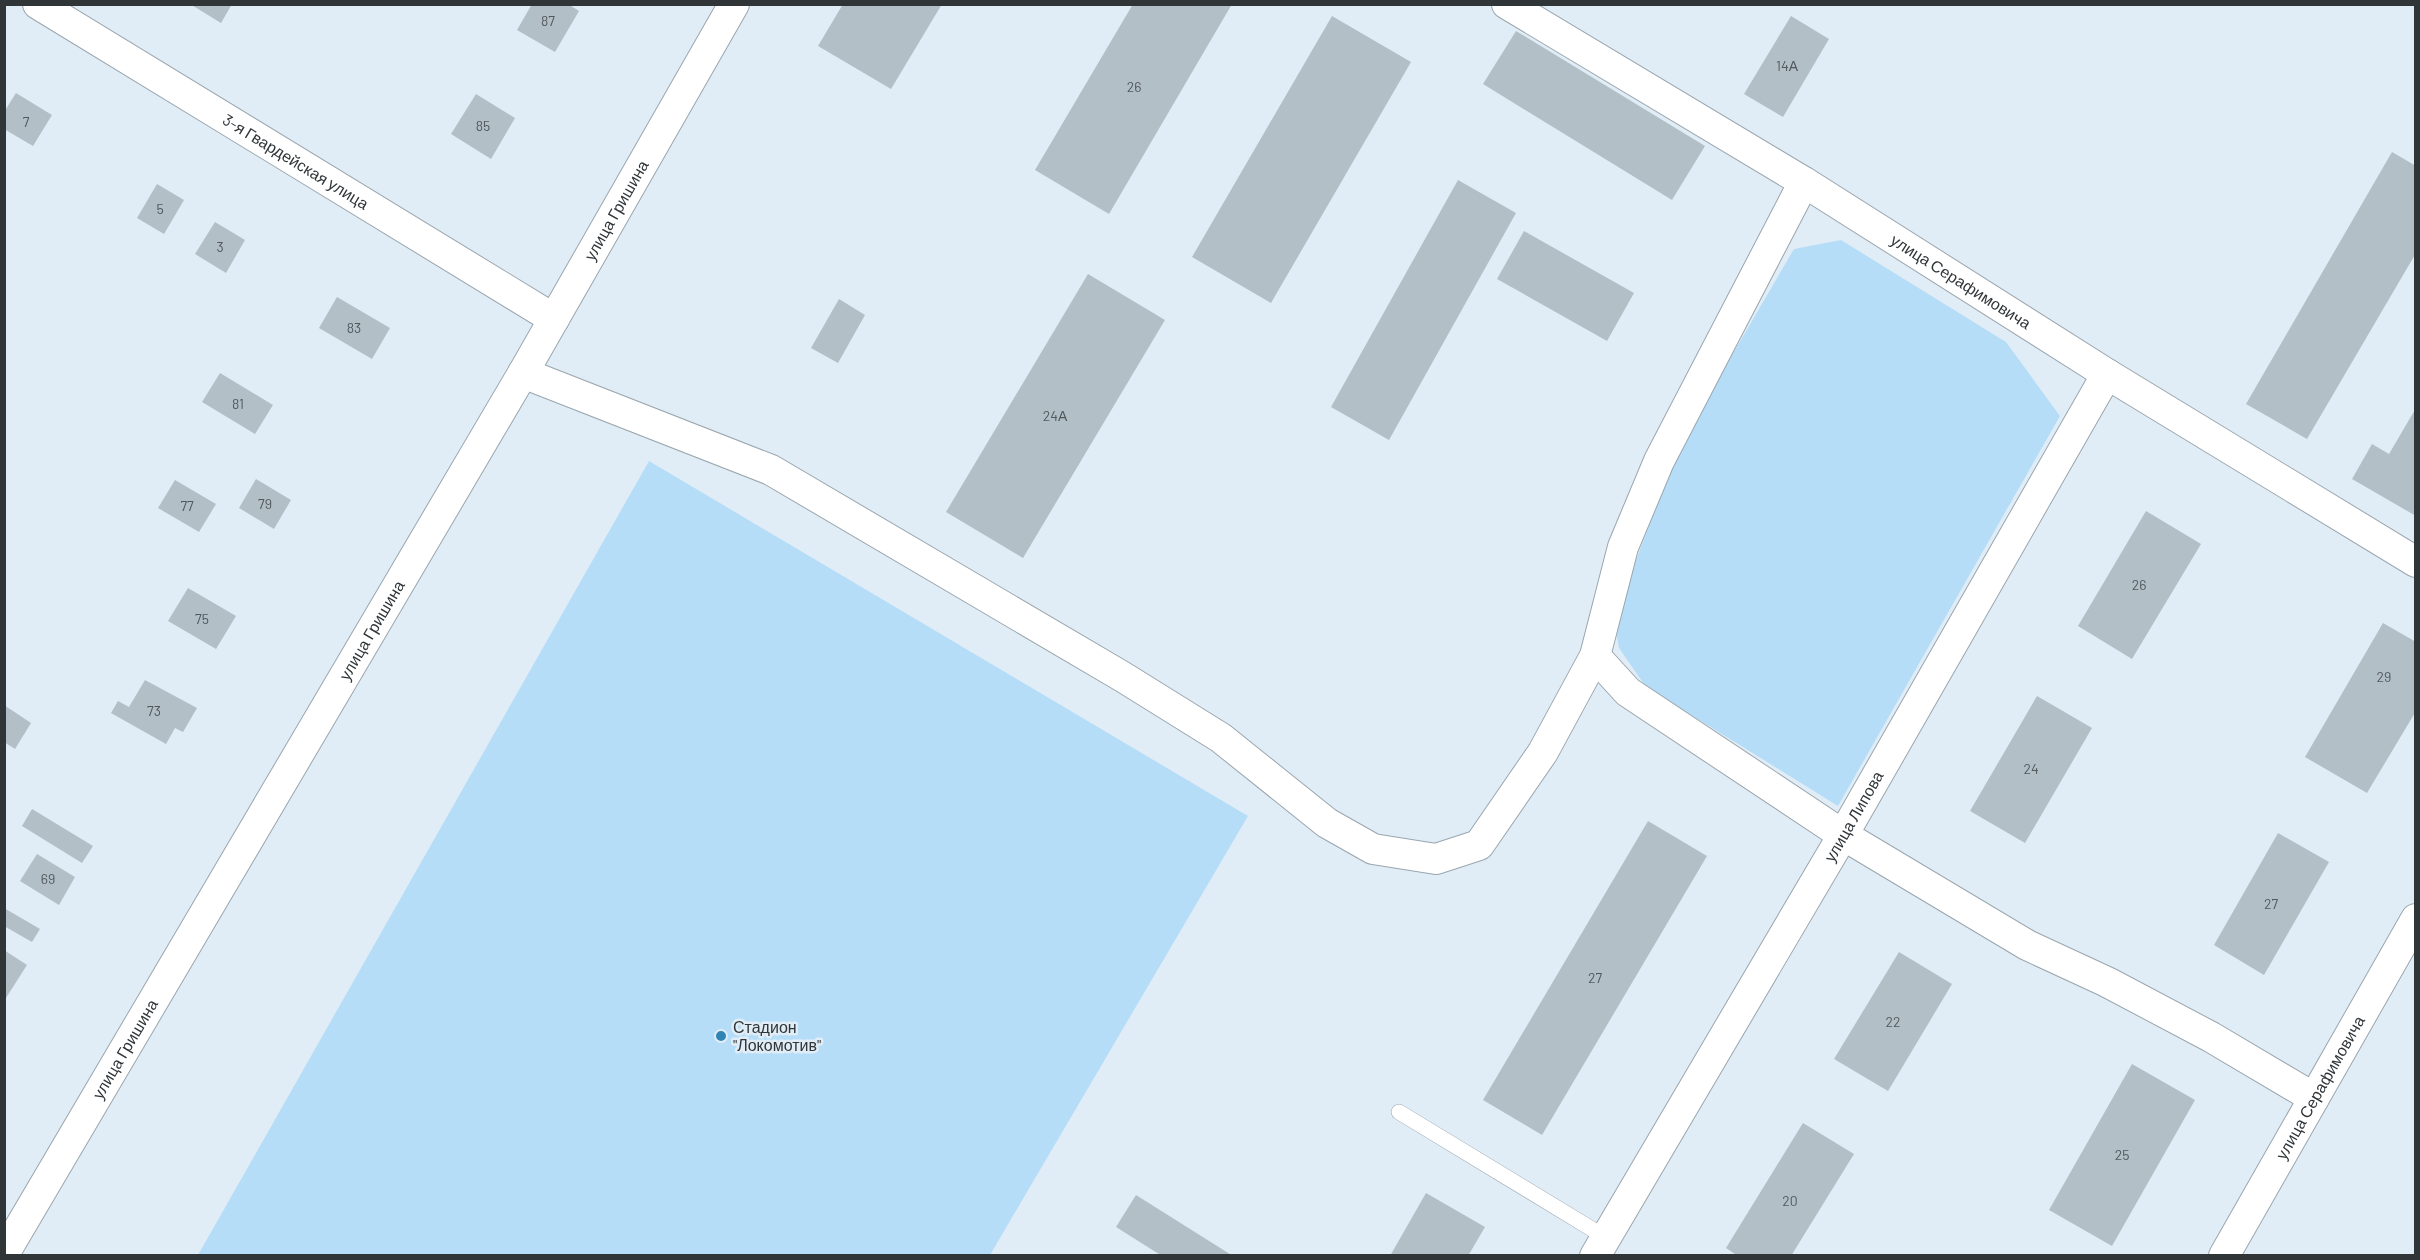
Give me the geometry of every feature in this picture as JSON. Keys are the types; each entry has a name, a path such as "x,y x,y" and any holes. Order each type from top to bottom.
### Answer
{"street":[{"name":"3-я Гвардейская улица","path":"38,4 554,319"},
{"name":"улица Гришина","path":"4,1254 523,374 734,4"},
{"name":"улица Серафимовича","path":"1507,4 1804,182 2107,374 2415,562"},
{"path":"523,374 771,470 1123,677 1221,738 1327,823 1373,849 1436,859 1479,845 1543,752 1595,656 1623,547 1659,461 1804,182"},
{"name":"улица Липова","path":"1600,1246 1843,835 2107,374"},
{"path":"1595,656 1628,692 1843,835 2027,945 2128,993 2211,1037 2314,1098"},
{"name":"улица Серафимовича","path":"2224,1256 2415,919"}],"lane":[{"path":"1398,1112 1600,1246"}],"shaded area":[{"path":"1841,240 2006,342 2060,416 1838,806 1646,687 1619,648 1615,626 1633,568 1673,462 1711,391 1794,249"},
{"name":"Стадион \"Локомотив\"","path":"649,461 1248,816 990,1255 198,1255"}],"building":[{"path":"190,4 232,4 221,23"},
{"path":"532,4 568,4 579,11 555,52 517,30"},
{"path":"843,4 942,4 891,89 818,46"},
{"path":"1133,4 1232,4 1109,214 1035,170"},
{"path":"1332,16 1411,62 1271,303 1192,257"},
{"path":"1791,16 1829,39 1783,117 1744,94"},
{"path":"1516,31 1705,146 1672,200 1483,84"},
{"path":"16,93 52,115 33,146 4,129 4,112"},
{"path":"476,94 515,118 491,159 451,134"},
{"path":"2392,152 2416,166 2416,253 2307,439 2246,404"},
{"path":"1458,180 1516,213 1389,440 1331,407"},
{"path":"157,184 184,200 164,234 137,218"},
{"path":"215,222 245,240 226,273 195,254"},
{"path":"1524,231 1634,293 1607,341 1497,279"},
{"path":"1088,274 1165,320 1023,558 946,512"},
{"path":"337,297 390,328 372,359 319,328"},
{"path":"839,299 865,315 838,363 811,348"},
{"path":"220,373 273,405 255,434 202,402"},
{"path":"2416,408 2416,516 2352,479 2372,444 2389,454"},
{"path":"256,479 291,500 274,529 239,508"},
{"path":"175,480 216,504 199,532 158,508"},
{"path":"2146,511 2201,544 2132,659 2078,626"},
{"path":"188,588 236,616 216,649 168,621"},
{"path":"2383,623 2416,642 2416,711 2367,793 2305,757"},
{"path":"145,680 197,708 183,732 175,728 166,744 111,713 118,701 129,707"},
{"path":"2037,696 2092,728 2025,843 1970,811"},
{"path":"4,705 31,723 15,749 4,742"},
{"path":"32,809 93,846 82,863 22,826"},
{"path":"1648,821 1707,856 1542,1135 1483,1100"},
{"path":"2278,833 2329,862 2264,975 2214,945"},
{"path":"37,854 75,877 59,905 20,881"},
{"path":"4,908 40,929 32,942 4,926"},
{"path":"4,950 27,965 4,1001"},
{"path":"1899,952 1952,984 1888,1091 1834,1059"},
{"path":"2132,1064 2195,1100 2112,1246 2049,1210"},
{"path":"1803,1123 1854,1154 1791,1256 1738,1256 1726,1248"},
{"path":"1426,1193 1485,1227 1468,1256 1390,1256"},
{"path":"1136,1195 1233,1256 1162,1256 1116,1227"}],"place":[{"name":"Стадион \"Локомотив\"","path":"721,1036"}]}
